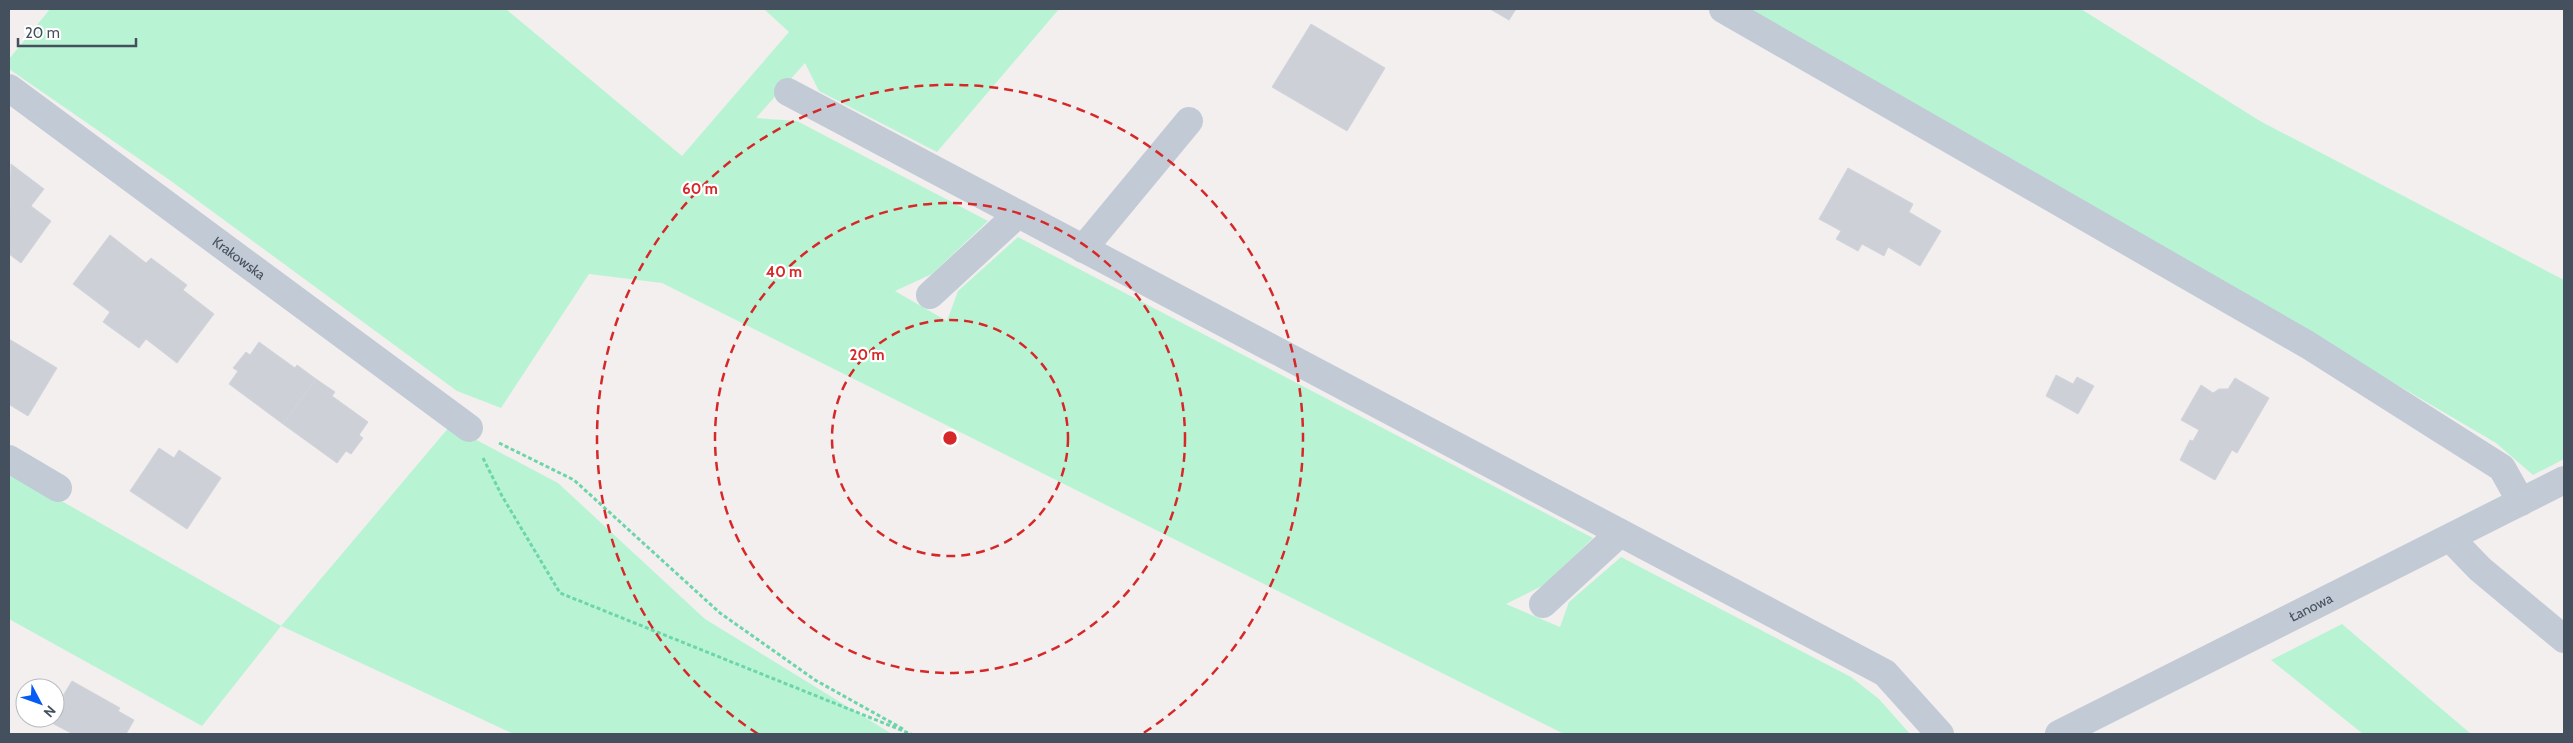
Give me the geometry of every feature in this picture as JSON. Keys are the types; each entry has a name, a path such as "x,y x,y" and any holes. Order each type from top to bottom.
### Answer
{"street":[{"path":"1723,9 2308,345 2502,468 2521,502"},
{"name":"Krakowska","path":"9,88 469,428"},
{"path":"788,92 1885,673 1940,734"},
{"path":"1083,249 1189,121"},
{"path":"930,295 1018,214"},
{"path":"9,460 58,488"},
{"name":"Łanowa","path":"2059,734 2564,480"},
{"path":"1543,604 1620,533"},
{"path":"2450,538 2480,568 2564,639"}],"path":[{"path":"469,428 502,496 560,593 912,734"},
{"path":"469,428 574,480 720,613 815,680 912,734"}],"green space":[{"path":"50,9 506,9 682,156 789,32 764,9 1059,9 937,152 819,91 805,63 756,118 797,121 988,221 932,274 895,291 947,321 958,291 1018,237 1593,538 1544,585 1506,604 1560,627 1569,602 1621,557 1851,677 1879,699 1910,734 1564,734 662,283 589,274 501,408 457,391 171,181 9,69 9,59"},
{"path":"1749,9 2081,9 2260,121 2564,280 2564,459 2533,475 2496,443 2045,178"},
{"path":"450,426 558,483 705,619 892,734 514,734 281,626"},
{"path":"9,471 281,626 202,726 9,619"},
{"path":"2342,624 2471,734 2363,734 2271,660"}],"building":[{"path":"1490,9 1516,9 1509,20"},
{"path":"1311,24 1385,68 1347,131 1272,87"},
{"path":"11,164 44,189 31,206 51,221 21,263 9,254"},
{"path":"1848,168 1913,204 1909,212 1941,231 1920,266 1888,247 1884,256 1862,244 1858,251 1836,239 1841,231 1819,219"},
{"path":"110,235 146,263 151,258 187,285 183,290 214,314 177,363 146,339 139,348 103,322 110,312 73,284"},
{"path":"9,339 57,368 28,416 10,405 9,408"},
{"path":"259,342 295,368 297,365 316,379 283,424 229,384 238,371 233,368 246,352 250,355"},
{"path":"2056,375 2073,384 2077,377 2094,386 2078,414 2046,396"},
{"path":"2235,378 2269,398 2237,453 2232,450 2215,480 2180,460 2190,440 2193,441 2199,430 2181,420 2201,385 2213,393 2219,389 2228,389"},
{"path":"316,379 335,392 332,396 368,422 359,435 363,438 351,454 346,451 337,463 283,424"},
{"path":"159,448 174,458 179,450 221,478 187,529 130,491"},
{"path":"72,681 120,708 118,711 134,720 126,734 73,734 61,728 65,728 65,693"}]}
